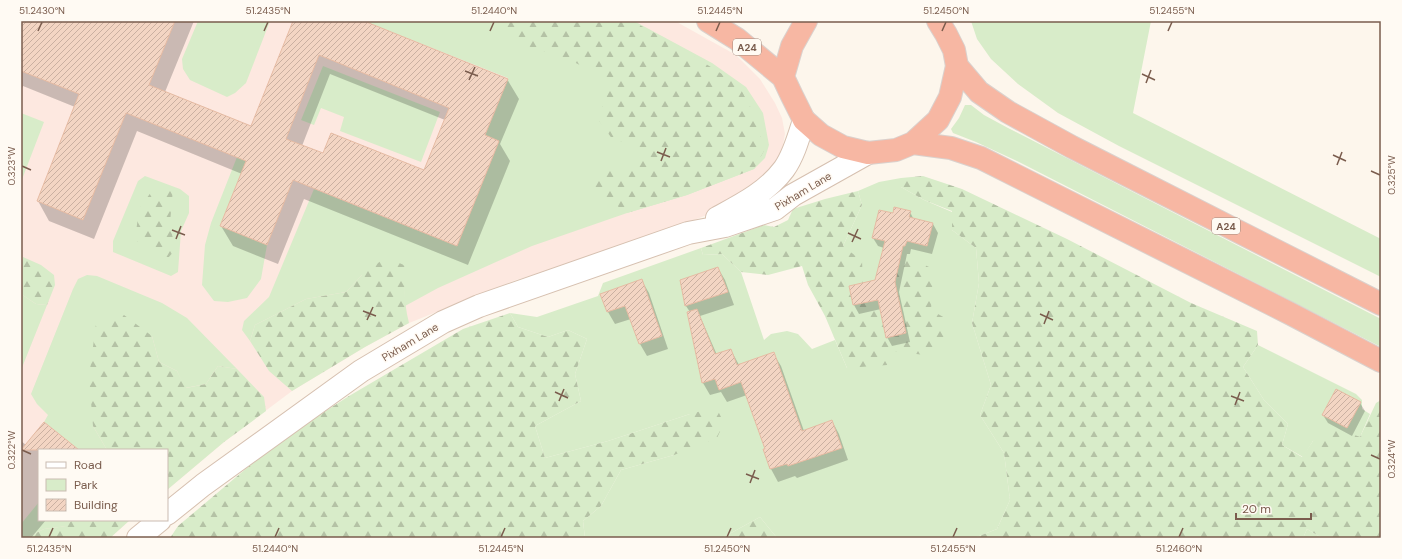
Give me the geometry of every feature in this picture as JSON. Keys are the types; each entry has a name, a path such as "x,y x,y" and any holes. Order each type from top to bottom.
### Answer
{"highway":[{"name":"A24","path":"708,21 737,39 783,77"},
{"path":"806,21 792,46 783,77 804,120 821,135 843,147 868,153 896,150 913,143 938,120 950,97 957,66 954,50 938,21"},
{"name":"A24","path":"957,66 980,92 1008,112 1072,147 1381,304"},
{"path":"913,143 951,148 981,158 1381,361"}],"main road":[{"name":"Pixham Lane","path":"688,233 744,203 767,188 784,169 793,153 804,120"},
{"name":"Pixham Lane","path":"168,513 203,485 355,375 443,322 480,306 688,233 725,226 775,209 793,195 868,153"},
{"path":"138,538 159,521"}],"shaded area":[{"path":"21,21 675,21 736,55 760,79 775,103 782,118 785,134 781,155 771,170 724,208 591,258 516,280 409,323 365,347 292,391 224,442 168,489 168,449 38,449 38,521 129,521 110,538 21,538"}],"green space":[{"path":"198,21 270,21 246,83 235,93 227,97 190,80 183,69 182,59"},
{"path":"364,21 634,21 712,63 746,87 763,113 769,145 765,158 754,169 687,195 627,213 532,246 438,288 405,306 404,287 362,275 346,292 306,299 255,325 250,341 242,330 244,321 269,297 314,189 457,246 499,141 485,135 508,78"},
{"path":"490,21 632,21 666,39 738,84 753,112 765,149 754,169 687,195 627,213 593,188 601,168 623,168 637,160 637,144 613,140 597,118 613,82 568,59 512,41"},
{"path":"971,21 1151,21 1133,113 1381,239 1381,277 1119,146 1058,113 1018,84 991,59 977,39"},
{"path":"323,66 440,112 421,162 340,131 344,117 321,108 314,125 301,120"},
{"path":"965,105 971,105 984,115 1008,128 1381,319 1381,347 1019,162 953,133 951,129 959,118"},
{"path":"21,113 44,122 21,182"},
{"path":"237,157 246,161 220,226 267,245 261,279 247,298 228,302 214,301 202,285 205,245 211,223"},
{"path":"145,176 180,189 189,196 189,213 181,231 178,272 171,276 113,252 113,241 138,181"},
{"path":"923,176 962,189 1067,239 1191,303 1257,331 1258,345 1243,367 1264,400 1288,424 1282,445 1302,457 1313,441 1336,428 1360,437 1376,403 1381,400 1381,538 1322,538 1307,529 1303,538 974,538 997,529 1010,500 1004,453 980,415 991,385 972,323 979,283 976,248 952,230 952,211 924,200 901,187 901,178"},
{"path":"901,178 901,187 924,200 952,212 952,230 976,248 979,283 972,323 991,385 980,415 1004,453 1010,500 997,529 974,538 777,538 760,517 722,538 585,538 583,521 601,506 621,470 674,455 690,414 608,441 545,458 535,426 581,401 575,374 587,339 568,330 548,337 518,327 510,313 537,317 598,296 603,283 701,248 703,255 722,254 741,272 764,340 771,334 787,331 798,334 812,349 835,340 847,368 886,338 878,300 853,305 843,246 862,205 858,191 879,182"},
{"path":"154,188 173,189 170,223 175,250 168,258 135,240 139,209"},
{"path":"858,191 862,205 843,246 862,261 863,283 849,287 853,305 878,300 886,338 906,333 893,276 901,253 931,268 933,280 931,310 945,318 949,342 932,356 893,351 887,365 847,368 825,316 808,285 802,266 768,275 741,272 722,254 703,255 701,248 764,225 774,227 788,220 793,209"},
{"path":"23,257 41,265 54,275 55,285 47,305 36,304 21,294 21,269"},
{"path":"386,257 406,266 405,295 409,323 365,347 292,391 269,371 250,341 255,325 306,299 346,292 362,275"},
{"path":"87,275 97,276 162,303 187,318 237,369 218,366 206,384 185,388 177,371 159,362 152,336 93,426 106,449 78,449 44,422 48,415 37,404 31,394 78,279"},
{"path":"21,294 36,304 47,305 21,370"},
{"path":"510,313 518,327 548,337 568,330 587,339 575,374 581,401 535,426 545,458 608,441 716,407 724,423 717,438 674,455 621,470 601,506 583,521 585,538 170,538 178,526 279,441 349,396 463,329"},
{"path":"124,315 152,336 159,362 177,371 186,388 206,384 218,366 237,369 264,397 266,411 224,442 168,489 168,449 106,449 93,426 89,377 96,324"},
{"path":"1258,345 1356,394 1362,400 1362,409 1370,414 1360,437 1313,441 1303,457 1282,445 1288,424 1264,400 1243,367"},
{"path":"38,503 38,521 71,521 67,526 44,529 26,538 21,538 21,524"},
{"path":"760,517 777,538 722,538"},
{"path":"71,521 129,521 110,538 26,538 44,529 66,526"},
{"path":"1307,529 1322,538 1303,538"}],"building":[{"path":"21,21 175,21 149,85 251,126 293,21 364,21 508,79 485,135 499,141 457,246 293,180 267,245 220,226 246,161 126,113 83,220 37,201 79,94 21,71","holes":["319,55 449,108 424,170 331,133 323,153 286,139"]},
{"path":"894,207 911,211 909,217 933,223 927,246 907,241 905,246 903,246 895,282 906,333 886,338 878,300 853,305 849,286 875,280 885,241 872,238 879,210 893,213"},
{"path":"718,267 728,292 685,306 680,280"},
{"path":"642,279 662,336 639,344 625,306 607,312 600,294"},
{"path":"697,309 715,354 731,349 737,365 774,352 802,431 832,420 842,448 788,466 787,464 770,469 763,449 765,449 741,382 719,390 715,379 702,383 687,312"},
{"path":"1336,389 1361,402 1347,428 1322,415"},
{"path":"44,422 78,449 38,449 21,450"}]}
